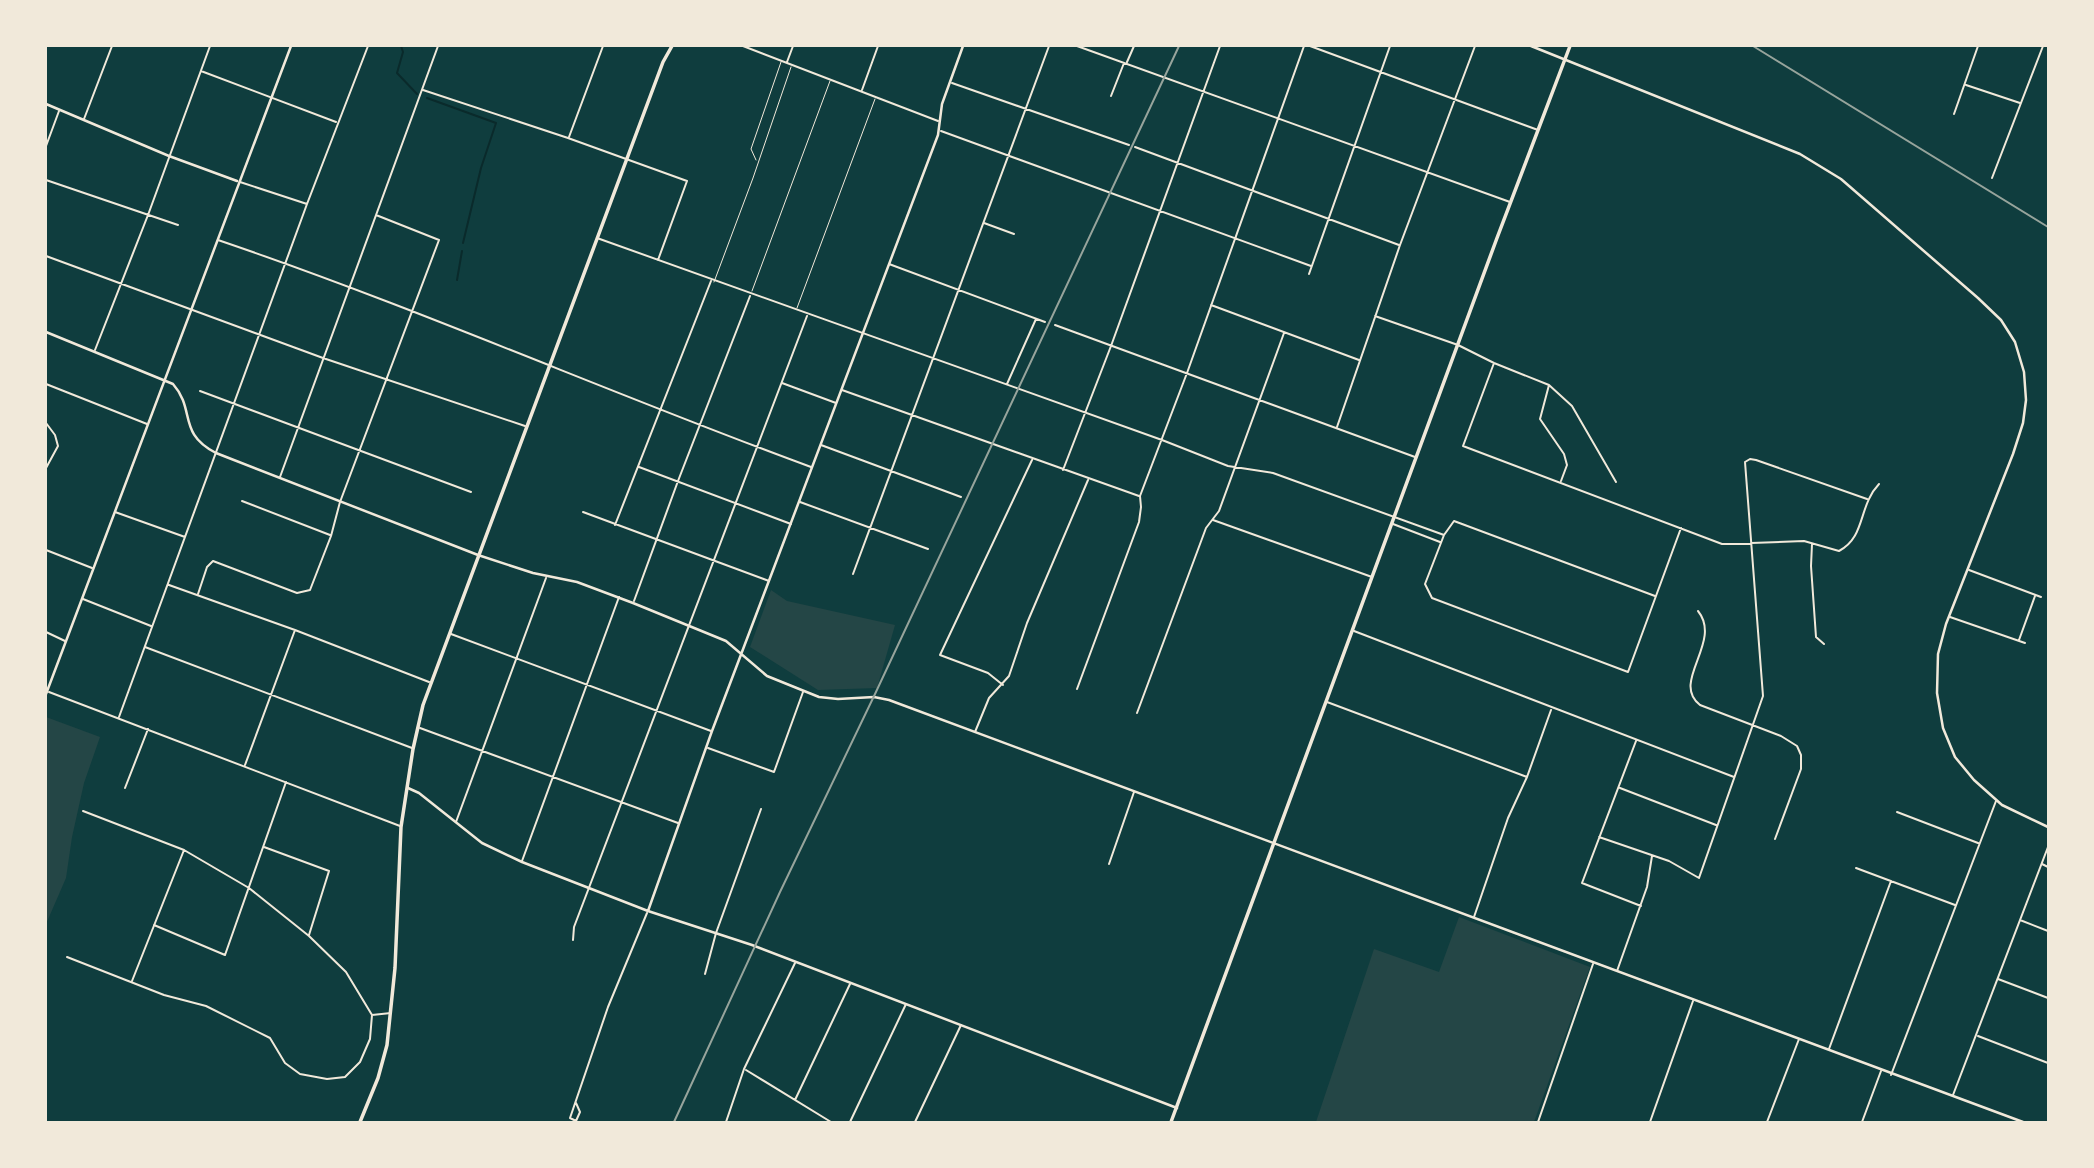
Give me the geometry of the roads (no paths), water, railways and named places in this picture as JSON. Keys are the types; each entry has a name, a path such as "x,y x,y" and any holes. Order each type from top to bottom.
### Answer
{"main road":[{"path":"360,1122 378,1078 387,1045 392,1013 401,827 413,749 430,682 671,46"},
{"path":"1171,1122 1570,46"}],"street":[{"path":"84,120 112,46"},
{"path":"94,351 148,215 210,46"},
{"path":"291,46 47,693 119,717 401,827"},
{"path":"119,717 337,123 369,46"},
{"path":"279,478 438,46"},
{"path":"568,138 603,46"},
{"path":"743,46 939,121"},
{"path":"787,63 793,46"},
{"path":"862,91 878,46"},
{"path":"576,1103 580,1112 576,1121 570,1118 608,1007 648,911 706,747 939,130 942,104 963,46"},
{"path":"853,574 1049,46"},
{"path":"1077,46 1511,203"},
{"path":"1111,96 1133,46"},
{"path":"1063,470 1220,46"},
{"path":"1077,690 1139,522 1140,496 1304,46"},
{"path":"1310,46 1539,131"},
{"path":"1308,274 1390,46"},
{"path":"1336,427 1400,245 1475,46"},
{"path":"1531,46 1800,154 1842,179 1978,298 2001,320 2015,341 2024,372 2026,400 2023,423 1950,616 1938,654 1937,694 1943,729 1955,757 1974,780 2015,813 2049,827"},
{"path":"1954,114 1978,46"},
{"path":"1992,178 2042,46 2049,48"},
{"path":"201,71 337,123"},
{"path":"950,82 1129,145"},
{"path":"1965,85 2021,104"},
{"path":"422,90 687,181 658,261"},
{"path":"46,104 169,156 307,204"},
{"path":"46,146 60,110"},
{"path":"939,130 1311,266"},
{"path":"1135,147 1400,245"},
{"path":"46,180 178,225"},
{"path":"198,594 206,568 213,561 297,593 310,590 331,536 340,502 439,240 376,215"},
{"path":"984,223 1014,234"},
{"path":"596,238 1235,468 1273,473 1444,535"},
{"path":"217,240 350,286 813,468"},
{"path":"46,256 323,358 526,427"},
{"path":"889,264 1045,322"},
{"path":"615,524 713,281"},
{"path":"633,603 751,295"},
{"path":"1211,304 1360,360"},
{"path":"573,940 574,927 807,315"},
{"path":"1375,316 1458,345 1549,385 1572,406 1616,482"},
{"path":"1007,385 1036,318"},
{"path":"1055,326 1416,458"},
{"path":"46,332 173,384 183,398 192,435 216,453 478,555 547,576 577,582 619,597 726,641 767,676 804,691 828,698 882,698 2023,1122"},
{"path":"1137,713 1206,527 1219,511 1284,333"},
{"path":"1494,363 1463,446 1722,544 1791,540 1812,543 1835,551 1843,550 1857,533 1867,499 1878,484"},
{"path":"781,383 837,404"},
{"path":"46,384 147,424"},
{"path":"1549,385 1540,419 1564,454 1567,465 1561,482"},
{"path":"842,390 1140,496"},
{"path":"200,391 471,492"},
{"path":"46,423 55,435 58,446 46,468"},
{"path":"821,445 961,497"},
{"path":"1003,685 988,673 940,655 1032,459"},
{"path":"1600,837 1669,861 1699,878 1763,696 1745,461 1750,459 1867,499"},
{"path":"638,467 791,524"},
{"path":"975,732 989,698 1009,676 1027,623 1089,479"},
{"path":"242,501 331,536"},
{"path":"799,502 928,549"},
{"path":"114,511 185,537"},
{"path":"583,512 770,581"},
{"path":"1213,520 1373,577"},
{"path":"1655,596 1454,521 1444,535 1425,584 1432,598 1628,672 1681,528"},
{"path":"1392,524 1441,542"},
{"path":"1812,543 1810,553 1816,637 1824,644"},
{"path":"46,550 92,568"},
{"path":"1968,570 2041,597"},
{"path":"456,823 547,576"},
{"path":"168,584 295,629 430,682"},
{"path":"2018,640 2035,595"},
{"path":"522,862 619,597"},
{"path":"82,599 152,626"},
{"path":"1698,611 1704,618 1706,628 1691,680 1692,697 1700,705 1781,736 1797,746 1802,762 1775,839"},
{"path":"1950,616 2025,643"},
{"path":"245,766 295,629"},
{"path":"1353,631 1734,777"},
{"path":"46,632 66,641"},
{"path":"448,634 712,731"},
{"path":"144,646 413,749"},
{"path":"706,747 774,772 804,691"},
{"path":"1326,702 1527,777"},
{"path":"1473,918 1508,818 1527,777 1552,708"},
{"path":"418,727 679,823"},
{"path":"125,788 148,728"},
{"path":"1636,741 1582,883 1641,906"},
{"path":"154,925 225,955 286,781"},
{"path":"406,788 419,793 482,843 522,862 648,911 795,962 1177,1108"},
{"path":"1618,788 1717,825"},
{"path":"1109,864 1134,792"},
{"path":"1891,1075 1996,800"},
{"path":"705,974 716,933 761,809"},
{"path":"67,957 164,995 206,1006 270,1038 285,1063 300,1074 327,1079 345,1077 360,1062 370,1039 372,1015 346,972 309,936 249,888 184,850 83,811"},
{"path":"1897,812 1979,844"},
{"path":"264,847 329,871 309,936"},
{"path":"1953,1096 2049,847"},
{"path":"132,982 184,850"},
{"path":"1617,971 1641,906 1652,855"},
{"path":"2041,864 2049,867"},
{"path":"1856,868 1956,906"},
{"path":"1829,1050 1891,881"},
{"path":"2020,920 2049,931"},
{"path":"726,1122 744,1069 795,962"},
{"path":"1538,1122 1593,962"},
{"path":"1997,979 2049,998"},
{"path":"795,1100 850,983"},
{"path":"1650,1122 1694,1000"},
{"path":"850,1122 906,1004"},
{"path":"372,1015 392,1013"},
{"path":"915,1122 961,1025"},
{"path":"1977,1036 2049,1063"},
{"path":"1767,1122 1799,1039"},
{"path":"744,1069 831,1122"},
{"path":"1863,1122 1881,1071"}],"lane":[{"path":"757,162 751,149 781,60"},
{"path":"713,281 792,65"},
{"path":"751,295 831,79"},
{"path":"796,311 876,97"}],"waterway":[{"path":"401,46 403,52 397,73 417,94"},
{"path":"427,98 496,123 481,168 463,243"},
{"path":"457,280 462,251"}],"railway":[{"path":"674,1122 1179,46"},
{"path":"1753,46 2048,227"}]}
